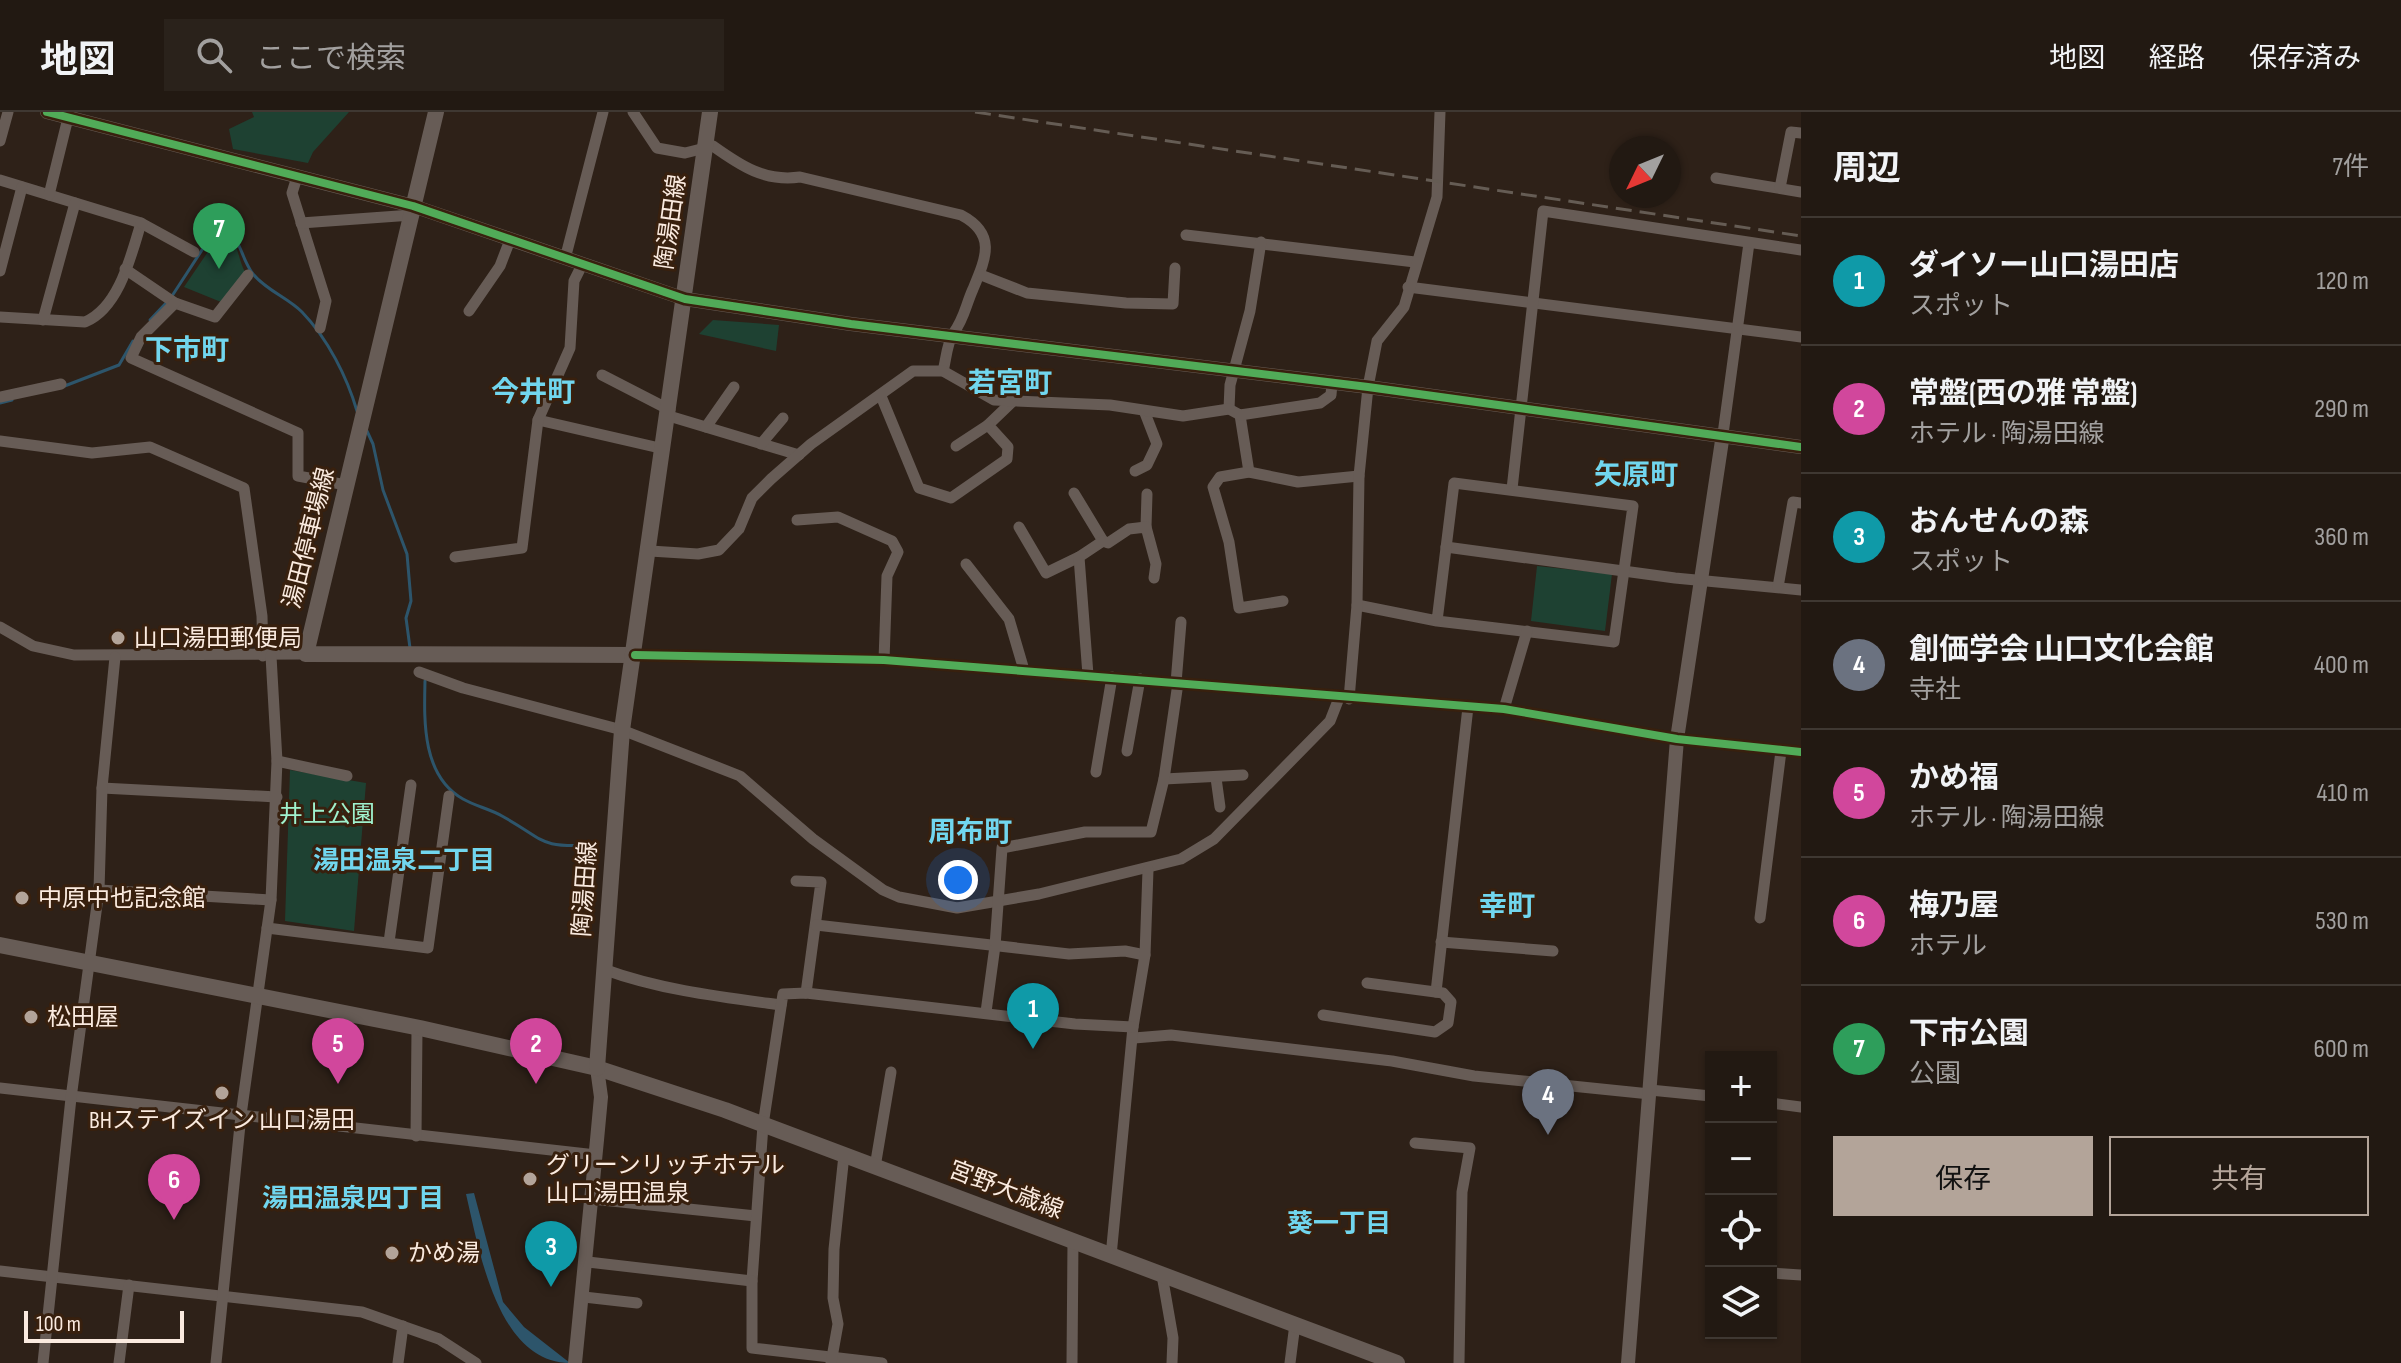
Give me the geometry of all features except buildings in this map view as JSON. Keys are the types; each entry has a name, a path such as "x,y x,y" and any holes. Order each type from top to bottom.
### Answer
{"main road":[{"name":"湯田停車場線","path":"306,654 436,112"},
{"name":"陶湯田線","path":"597,1068 622,730 650,551 710,112"},
{"path":"306,654 635,655"},
{"path":"0,945 597,1068"},
{"name":"宮野大歳線","path":"597,1068 763,1125 1397,1363"}],"street":[{"path":"0,141 8,112"},
{"path":"47,112 413,210 685,299 1723,434 1801,447"},
{"path":"565,259 603,112"},
{"path":"633,112 657,148 685,153 713,146 741,166 777,180 800,177 961,215 983,231 981,275 972,290 961,326 952,336 943,371"},
{"path":"419,672 463,688 622,730 740,776 813,839 883,890 899,897 957,908 1148,870 1181,859 1214,839 1330,721 1344,698 1357,605 1359,476 1368,387 1377,341 1404,307 1437,197 1440,112"},
{"path":"49,195 68,118"},
{"path":"1780,188 1791,132 1801,133"},
{"path":"297,177 292,193 326,301 320,328"},
{"path":"1716,178 1801,192"},
{"path":"0,180 141,223 194,252"},
{"path":"0,271 22,187"},
{"path":"43,320 75,203"},
{"path":"301,223 413,210"},
{"path":"1512,489 1543,211 1801,250"},
{"path":"0,317 85,322 94,319 109,303 141,223"},
{"path":"1186,235 1415,262"},
{"path":"469,311 500,266 510,240"},
{"path":"1249,472 1234,412 1233,370 1250,311 1261,242"},
{"path":"1628,1363 1677,739 1699,578 1711,522 1749,243"},
{"path":"455,557 522,548 538,420 570,348 574,281 582,265"},
{"path":"981,275 1027,293 1126,303 1173,304 1175,268"},
{"path":"125,269 175,303 215,317 248,275"},
{"path":"1408,287 1801,337"},
{"path":"175,303 141,337 131,358 298,433 298,476 346,485"},
{"path":"650,551 698,554 719,550 739,529 752,498 799,455 913,371 943,371 994,400 1110,405 1145,413 1183,416 1320,403 1331,395 1332,383"},
{"path":"602,375 669,413 799,455"},
{"path":"0,397 61,384"},
{"path":"706,427 734,387"},
{"path":"881,396 919,488 951,498 1007,459 1008,447 988,425"},
{"path":"956,446 988,425 1012,402"},
{"path":"1135,471 1147,465 1157,444 1145,413"},
{"path":"761,444 783,418"},
{"path":"538,420 664,449"},
{"path":"0,441 92,453 150,447 244,488 267,656 277,761 277,797 271,900 241,1115 216,1363"},
{"path":"1283,601 1239,608 1229,542 1213,487 1220,477 1249,472 1298,482 1359,476"},
{"path":"1357,605 1437,621 1614,642 1633,506 1454,483 1437,621"},
{"path":"1074,493 1103,541 1108,543 1129,529 1146,527"},
{"path":"1147,494 1146,527 1156,564 1154,578"},
{"path":"1778,587 1793,502 1801,503"},
{"path":"797,520 838,517 892,541 898,552 887,576 884,660"},
{"path":"1019,527 1046,573 1103,541"},
{"path":"1446,547 1624,572 1801,590"},
{"path":"1079,557 1088,675"},
{"path":"966,564 1009,619 1024,670"},
{"path":"986,1012 995,946 1002,848 1085,832 1148,834 1164,779 1177,683 1181,622"},
{"path":"0,627 33,646 55,652 115,657 306,654"},
{"path":"1504,709 1527,631"},
{"path":"635,655 884,660 1504,709 1677,739 1801,752"},
{"path":"43,1363 71,1098 99,890 102,788 115,657"},
{"path":"1096,772 1112,677"},
{"path":"1127,751 1140,679"},
{"path":"1436,992 1468,707"},
{"path":"1760,918 1781,751"},
{"path":"277,761 347,776"},
{"path":"1164,779 1243,775"},
{"path":"1216,778 1220,807"},
{"path":"389,942 411,785"},
{"path":"102,788 277,797"},
{"path":"267,928 428,948 449,796"},
{"path":"1111,1256 1145,955 1148,870"},
{"path":"796,881 821,882 806,993"},
{"path":"99,890 271,900"},
{"path":"816,925 1069,954 1125,951 1145,955"},
{"path":"1441,942 1553,951"},
{"path":"603,969 633,980 710,996 781,1005"},
{"path":"1323,1015 1435,1032 1448,1023 1451,1002 1443,993 1367,983"},
{"path":"882,1363 752,1348 752,1281 763,1125 783,994 806,993 986,1012 1392,1061 1474,1076 1705,1096"},
{"path":"416,1136 417,1029"},
{"path":"575,1361 588,1262 601,1097 597,1068"},
{"path":"875,1167 891,1072"},
{"path":"0,1088 596,1155"},
{"path":"1777,1104 1801,1107"},
{"path":"1415,1143 1470,1148 1462,1192 1459,1363"},
{"path":"831,1359 838,1324 833,1298 834,1249 844,1155"},
{"path":"592,1199 756,1216"},
{"path":"1072,1363 1073,1241"},
{"path":"588,1262 752,1281"},
{"path":"0,1271 362,1312 439,1339 476,1363"},
{"path":"1777,1273 1801,1275"},
{"path":"1162,1275 1173,1338 1172,1363"},
{"path":"119,1363 129,1285"},
{"path":"584,1297 637,1303"},
{"path":"1290,1363 1295,1324"},
{"path":"398,1363 403,1326"}],"green space":[{"path":"252,112 349,112 313,152 308,163 233,149 229,129 254,117"},
{"path":"220,234 234,243 245,272 221,302 184,287"},
{"path":"713,320 779,325 776,351 699,334"},
{"path":"1537,566 1612,574 1605,631 1531,621"},
{"name":"井上公園","path":"290,770 366,783 354,931 285,921"}],"water":[{"path":"474,1193 503,1302 524,1327 570,1363 545,1358 525,1344 508,1324 485,1272 477,1244 466,1194"}],"waterway":[{"path":"172,296 215,230 229,230 253,274 302,312 320,334 342,372 357,411"},
{"path":"150,320 167,302"},
{"path":"62,387 119,365 133,341"},
{"path":"0,403 12,400"},
{"path":"366,429 373,444 383,490 407,554 411,601 406,618 410,648"},
{"path":"425,681 428,746 440,776 450,789 463,799 544,841 562,845 593,845"}],"railway":[{"path":"975,112 1801,236"}],"cycle path":[{"path":"47,112 413,206 685,299 851,324 1368,387 1801,447"},
{"path":"635,655 884,660 1504,709 1677,739 1801,752"}],"place":[{"name":"下市公園","path":"219,269"},
{"name":"山口湯田郵便局","path":"118,638"},
{"name":"中原中也記念館","path":"22,898"},
{"name":"松田屋","path":"31,1017"},
{"name":"ダイソー山口湯田店","path":"1033,1049"},
{"name":"かめ福","path":"338,1084"},
{"name":"常盤(西の雅 常盤)","path":"536,1084"},
{"name":"BHステイズイン 山口湯田","path":"222,1093"},
{"name":"創価学会 山口文化会館","path":"1548,1135"},
{"name":"グリーンリッチホテル 山口湯田温泉","path":"530,1179"},
{"name":"梅乃屋","path":"174,1220"},
{"name":"かめ湯","path":"392,1253"},
{"name":"おんせんの森","path":"551,1287"}],"district":[{"name":"下市町","path":"187,350"},
{"name":"若宮町","path":"1010,383"},
{"name":"今井町","path":"533,392"},
{"name":"矢原町","path":"1636,475"},
{"name":"周布町","path":"970,832"},
{"name":"湯田温泉二丁目","path":"404,861"},
{"name":"幸町","path":"1507,906"},
{"name":"湯田温泉四丁目","path":"353,1199"},
{"name":"葵一丁目","path":"1339,1224"}]}
